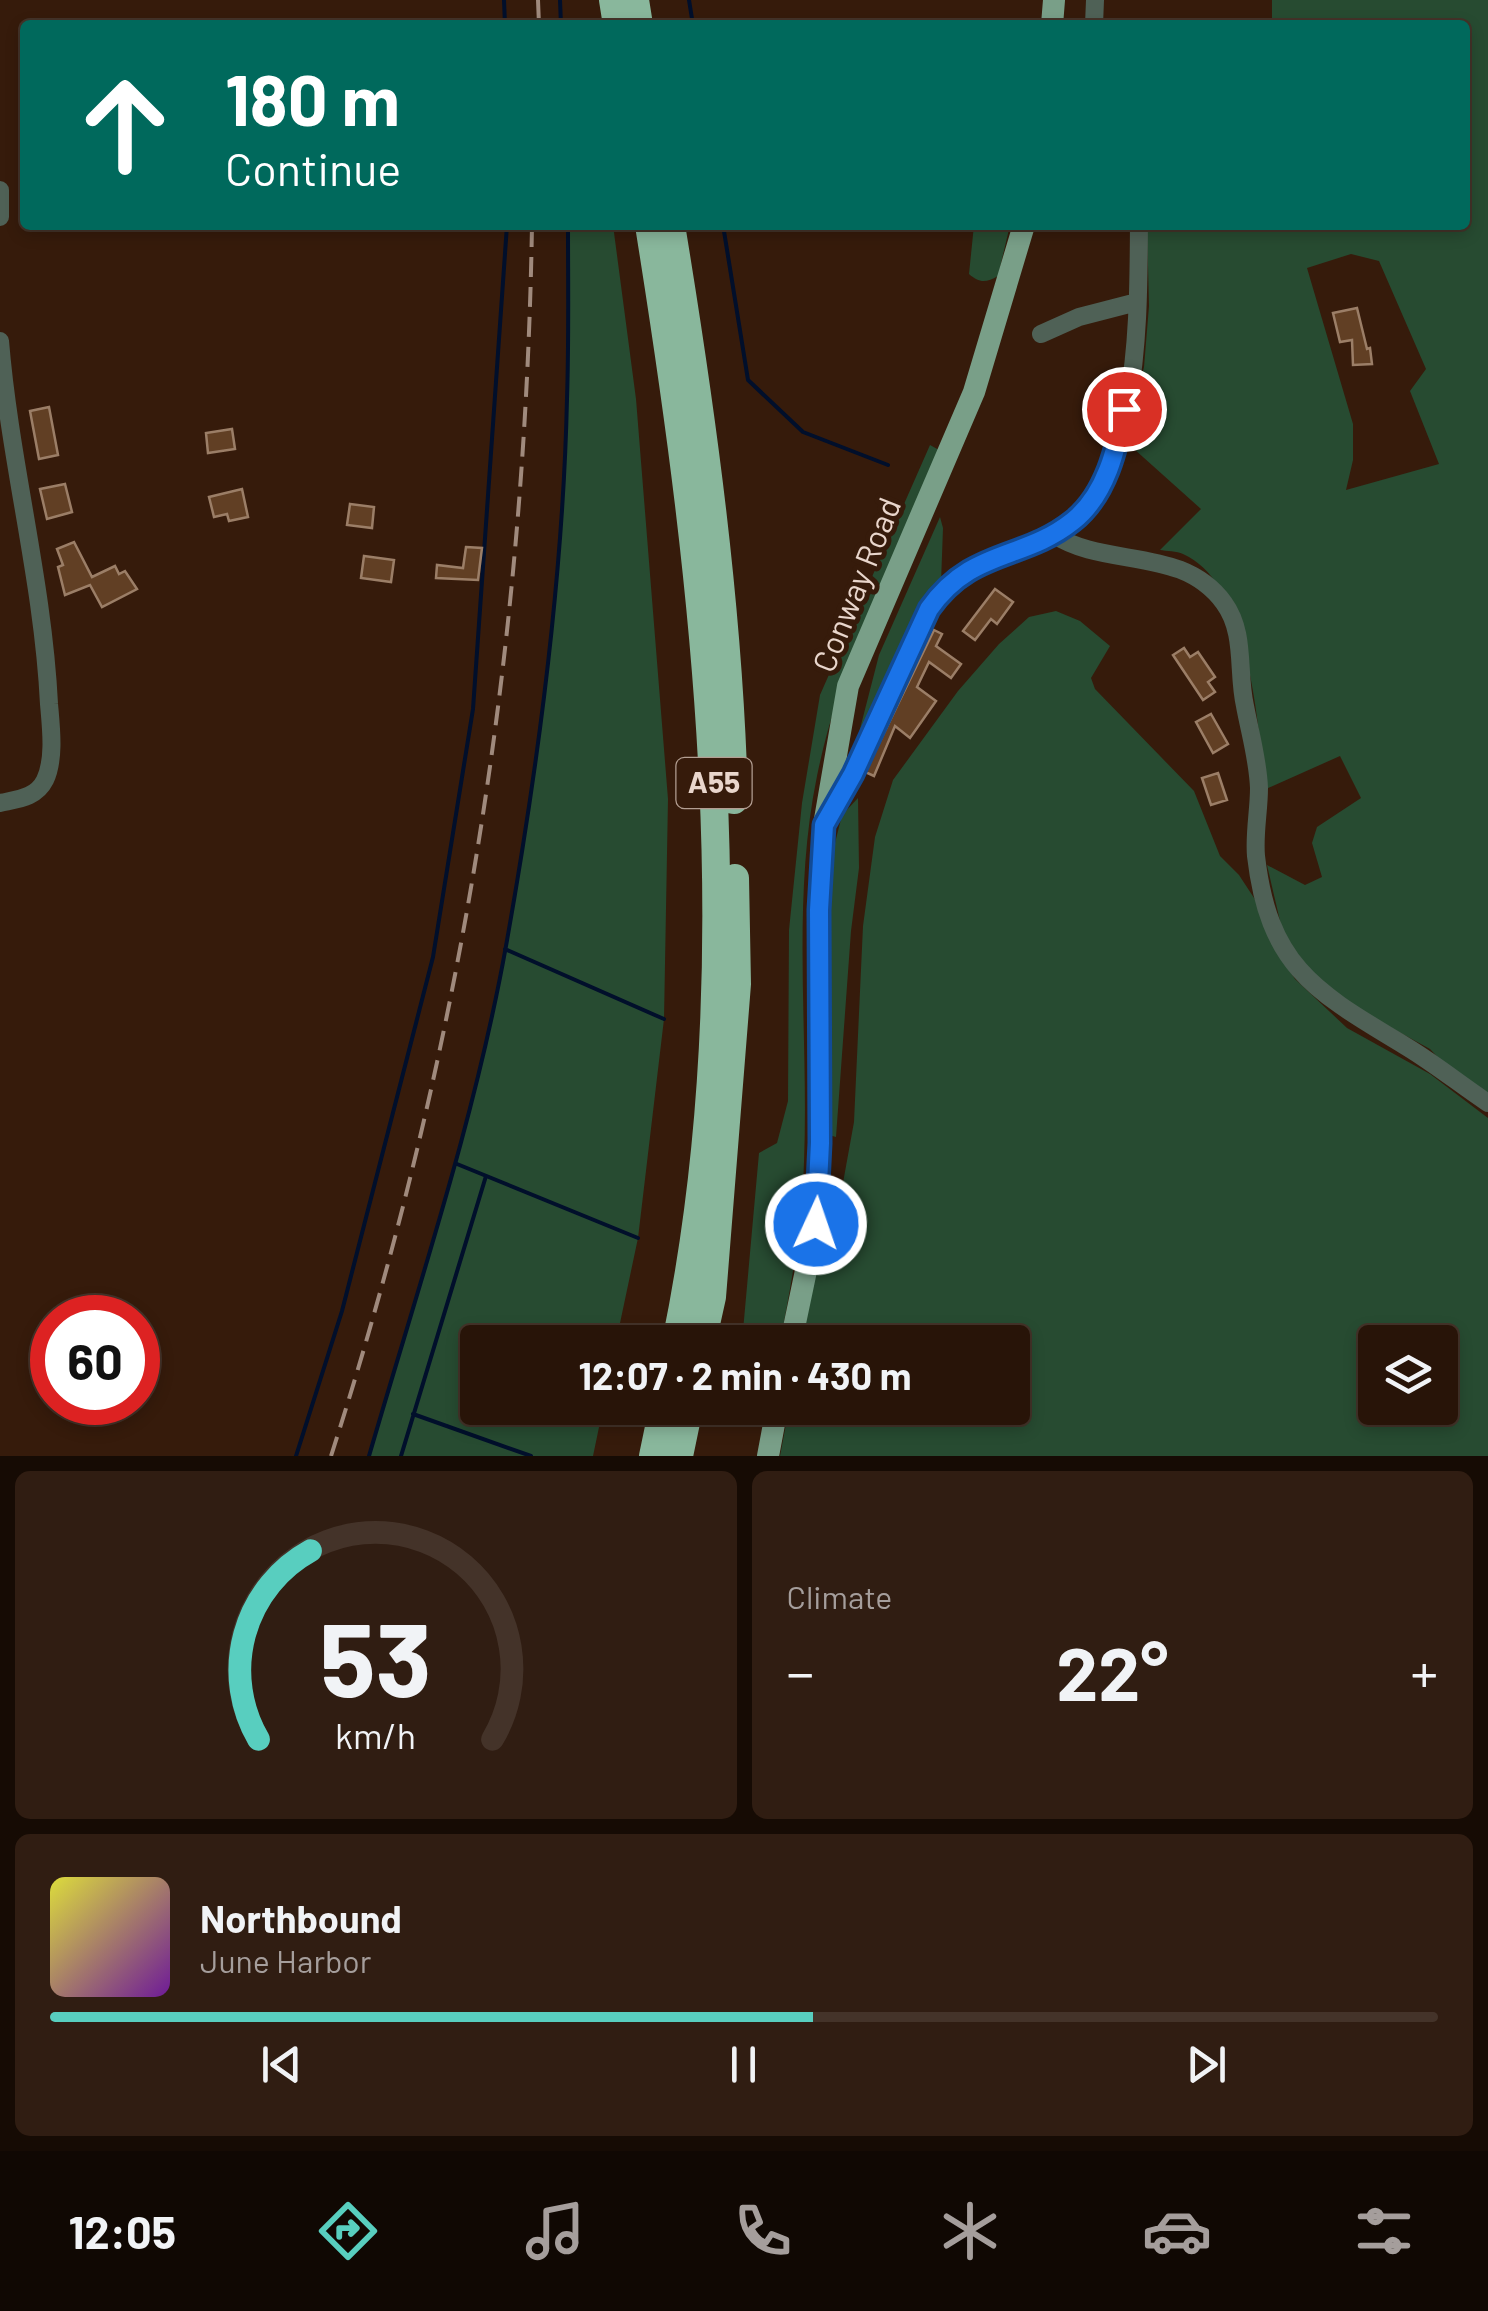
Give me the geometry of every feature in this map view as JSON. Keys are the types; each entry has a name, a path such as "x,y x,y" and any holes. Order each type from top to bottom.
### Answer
{"highway":[{"name":"A55","path":"650,230 685,474 708,690 717,840 711,1071 701,1187 679,1325"},
{"name":"A55","path":"672,230 689,336 731,694 738,984 712,1297 706,1325"},
{"path":"653,1456 659,1425"},
{"path":"679,1456 685,1425"}],"main road":[{"name":"Conway Road","path":"795,1325 816,1224 820,1143 819,910 824,825 848,686 974,392 1023,230"},
{"path":"768,1456 774,1425"}],"street":[{"path":"0,190 0,216"},
{"path":"824,825 853,774 929,609 946,585 967,570 1053,534 1084,510 1108,472 1119,439 1130,380 1139,230"},
{"path":"1041,334 1078,318 1137,302"},
{"path":"0,340 5,401 46,629 50,764 44,783 29,797 0,803"},
{"path":"1053,534 1068,544 1174,566 1204,583 1223,602 1234,622 1240,647 1242,696 1255,754 1259,789 1256,856 1282,950 1315,988 1341,1009 1422,1057 1488,1104"}],"green space":[{"path":"1272,0 1488,0 1488,1094 1448,1068 1430,1049 1346,1003 1301,963 1284,938 1267,865 1305,885 1322,877 1312,843 1317,827 1361,798 1340,756 1266,789 1254,694 1237,625 1223,594 1206,570 1183,554 1160,550 1201,509 1124,440 1144,367 1149,306 1147,230 1470,230 1470,20 1272,20","holes":["1351,254 1379,261 1426,369 1410,391 1439,464 1346,490 1353,460 1353,424 1307,268"]},
{"path":"568,230 614,230 636,399 668,799 664,1019 638,1238 620,1325 460,1325 460,1425 599,1425 593,1456 370,1456 462,1139 506,946 547,673 565,467"},
{"path":"973,230 1009,230 998,276 979,280 969,274"},
{"path":"930,445 939,450 854,651 817,776 805,872 804,1162 796,1253 783,1325 744,1325 759,1153 777,1143 788,1101 789,930 802,803 820,695"},
{"path":"940,517 941,583 914,617 853,756 879,655"},
{"path":"1056,611 1080,621 1110,646 1091,678 1095,689 1194,791 1220,856 1239,875 1258,904 1274,948 1295,979 1347,1028 1430,1074 1488,1118 1488,1456 780,1456 786,1425 1030,1425 1030,1325 804,1325 824,1231 833,1238 854,1122 863,926 875,837 893,780 958,691 1029,617"},
{"path":"858,798 859,868 836,1137 829,1135 828,926 835,843 842,815"}],"building":[{"path":"1357,308 1372,364 1353,365 1352,340 1340,342 1333,313"},
{"path":"49,407 58,455 39,459 30,411"},
{"path":"232,429 235,449 208,453 206,433"},
{"path":"65,484 72,512 47,519 40,489"},
{"path":"242,489 248,517 229,521 227,514 214,517 209,497"},
{"path":"350,504 374,507 372,528 347,525"},
{"path":"74,542 92,577 115,566 119,574 125,571 137,589 102,607 90,585 65,595 58,567 63,565 57,549"},
{"path":"466,547 482,548 478,580 436,578 437,565 463,568"},
{"path":"364,556 394,560 391,582 361,578"},
{"path":"995,589 1013,602 997,624 991,619 975,640 963,631"},
{"path":"934,630 942,634 936,646 961,664 951,678 929,662 917,687 936,701 910,738 895,726 874,776 865,772"},
{"path":"1184,648 1190,657 1198,652 1215,677 1208,682 1215,692 1203,700 1173,655"},
{"path":"1211,714 1228,744 1213,753 1196,722"},
{"path":"1218,773 1227,800 1211,805 1202,778"}],"waterway":[{"path":"504,0 505,20"},
{"path":"560,0 561,20"},
{"path":"689,0 692,20"},
{"path":"296,1456 342,1311 433,957 473,709 507,230"},
{"path":"369,1456 478,1075 518,879 547,674 560,536 568,377 568,230"},
{"path":"724,230 748,380 803,432 888,465"},
{"path":"505,949 664,1019"},
{"path":"457,1164 638,1238"},
{"path":"401,1456 486,1176"},
{"path":"413,1414 531,1456"}],"railway":[{"path":"538,0 539,20"},
{"path":"331,1456 377,1305 416,1153 450,1001 478,848 500,694 516,539 532,230"}],"route":[{"path":"816,1224 820,1143 819,910 824,825 853,774 929,609 946,585 967,570 1053,534 1074,520 1092,500 1108,472 1124,409"}]}
